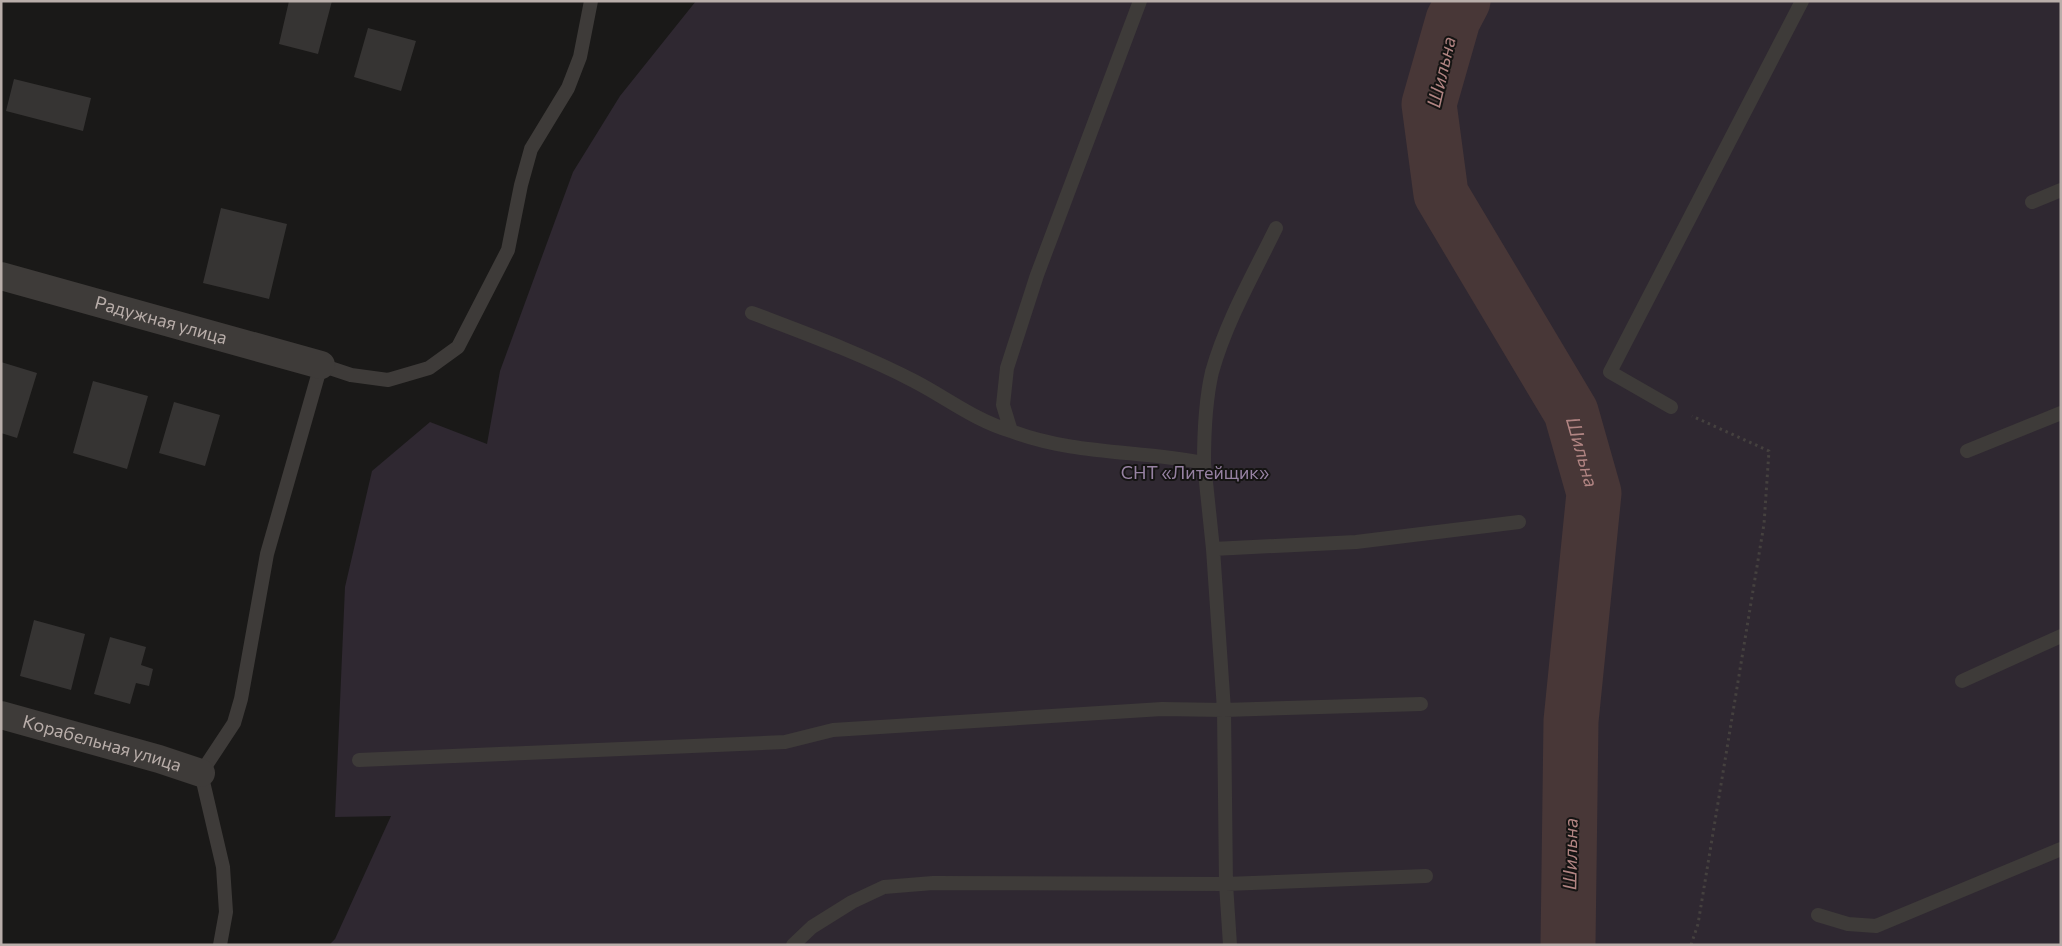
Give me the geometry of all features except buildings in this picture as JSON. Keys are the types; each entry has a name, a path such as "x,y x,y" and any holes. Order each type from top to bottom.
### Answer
{"street":[{"name":"Радужная улица","path":"1,276 321,365"},
{"name":"Корабельная улица","path":"1,715 159,759 201,773"}],"lane":[{"path":"220,945 226,912 224,867 201,773 234,722 242,699 267,554 321,365 351,375 388,380 429,368 458,347 508,250 531,150 568,88 580,57 592,1"},
{"path":"1011,431 1003,405 1007,368 1037,275 1140,1"},
{"path":"1672,406 1610,372 1802,1"},
{"path":"2032,202 2061,190"},
{"path":"1230,945 1226,884 1224,710 1214,549 1204,463 1205,420 1212,374 1222,340 1276,228"},
{"path":"752,313 844,348 914,381 987,424 1033,440 1098,452 1164,455 1204,463"},
{"path":"1967,451 2061,413"},
{"path":"1214,549 1356,542 1519,522"},
{"path":"1962,681 2061,636"},
{"path":"358,760 785,742 833,730 1162,709 1224,710 1421,704"},
{"path":"1818,914 1848,924 1876,926 2061,849"},
{"path":"793,945 812,927 852,902 884,888 933,883 1226,884 1426,876"}],"path":[{"path":"1672,406 1768,451 1762,534 1703,896 1698,924 1691,945"}],"green space":[{"name":"СНТ «Литейщик»","path":"696,1 2061,1 2061,945 329,945 335,939 391,816 335,817 345,587 372,471 430,422 487,444 500,371 573,172 620,96"}],"waterway":[{"name":"Шильна","path":"1463,1 1453,20 1429,104 1441,194 1571,412 1594,493 1571,721 1568,945"}]}
